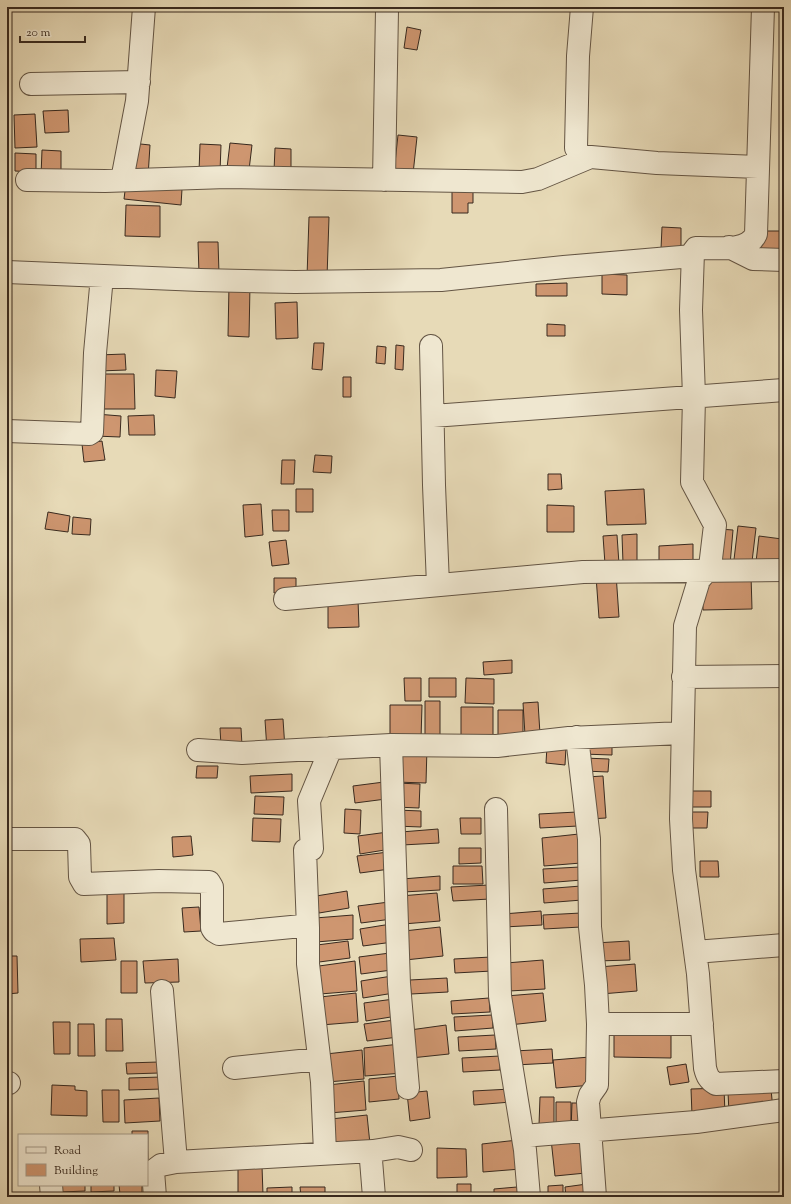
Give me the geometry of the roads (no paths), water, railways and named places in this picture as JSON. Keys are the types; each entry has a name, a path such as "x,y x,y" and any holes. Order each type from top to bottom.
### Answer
{"street":[{"path":"122,180 139,82 144,7"},
{"path":"582,7 578,56 576,148 580,156 588,158 657,163 758,167"},
{"path":"763,7 756,234 754,239 746,245 696,248 693,256 691,310 694,398 692,482 715,525 711,562 699,580 685,626 681,819 684,863 695,952 705,1068 711,1081 716,1084 784,1081"},
{"path":"384,180 387,10"},
{"path":"31,84 139,82"},
{"path":"27,180 122,180 227,177 522,182 538,179 588,158"},
{"path":"729,247 753,259 784,260"},
{"path":"7,272 200,280 295,282 441,280 564,267 693,256"},
{"path":"7,431 89,434 92,432 95,353 102,276"},
{"path":"432,346 438,585"},
{"path":"433,416 514,409 694,398 784,390"},
{"path":"285,599 583,572 784,570"},
{"path":"683,677 784,676"},
{"path":"198,750 242,752 391,745 497,746 577,737 682,733"},
{"path":"577,737 589,839 590,931 596,985 598,1024 597,1085 590,1095 588,1102 595,1197"},
{"path":"391,745 398,984 408,1088"},
{"path":"325,1153 319,1058 308,964 309,801 331,748"},
{"path":"496,809 500,996 523,1136 530,1197"},
{"path":"7,839 75,839 79,844 80,876 84,884 159,881 209,882 212,887 212,928 219,934 302,926 308,928"},
{"path":"695,952 784,945"},
{"path":"162,991 176,1162"},
{"path":"598,1024 702,1024"},
{"path":"234,1068 319,1058"},
{"path":"523,1136 696,1122 784,1110"},
{"path":"155,1197 153,1171 161,1165 176,1162 373,1151 398,1147 411,1150"},
{"path":"373,1151 374,1197"},
{"path":"51,1186 52,1197"}]}
